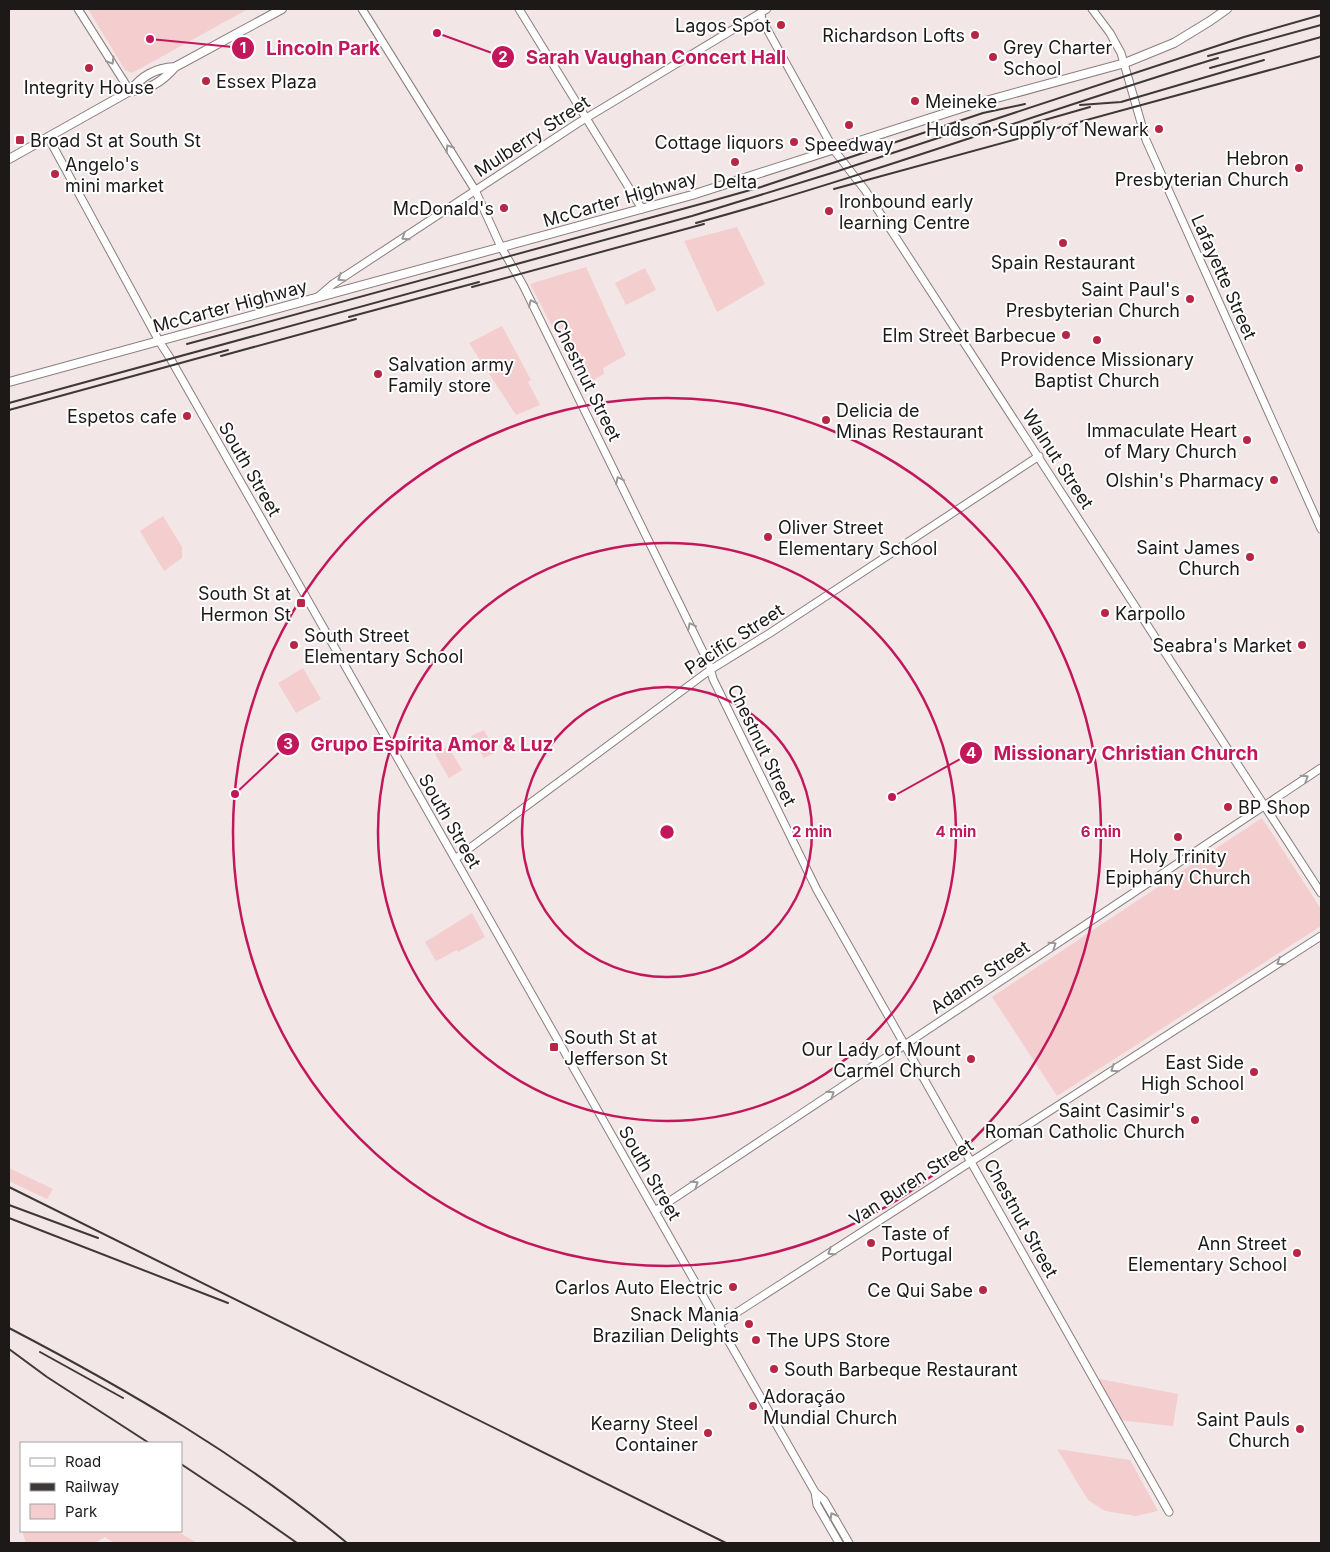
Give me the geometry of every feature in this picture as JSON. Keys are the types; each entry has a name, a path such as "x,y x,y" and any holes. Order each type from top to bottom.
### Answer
{"main road":[{"path":"9,159 130,92 142,91 166,77 175,67 282,9"},
{"name":"McCarter Highway","path":"9,382 642,209 708,190 971,105 1125,63 1174,43 1227,9"}],"street":[{"path":"78,9 130,92"},
{"name":"Chestnut Street","path":"362,9 475,190 501,248 523,285 709,664 713,678 817,890 1169,1512"},
{"path":"519,9 642,209"},
{"name":"Lafayette Street","path":"1092,9 1110,33 1125,63 1146,140 1321,529"},
{"name":"Mulberry Street","path":"318,297 333,284 586,118 764,11"},
{"name":"Walnut Street","path":"764,11 762,20 834,150 865,190 1321,893"},
{"name":"South Street","path":"48,137 159,341 377,725 815,1492 824,1500 849,1543"},
{"name":"Pacific Street","path":"455,859 710,670 770,633 1039,456"},
{"name":"Adams Street","path":"654,1211 1321,768"},
{"name":"Van Buren Street","path":"719,1324 1321,936"},
{"name":"South Street","path":"815,1492 817,1505 839,1543"}],"green space":[{"path":"88,9 248,9 132,73 125,70"},
{"path":"737,227 765,284 717,312 684,241"},
{"path":"586,267 626,355 603,368 604,374 583,386 530,284"},
{"path":"645,268 656,290 626,305 615,283"},
{"path":"502,326 531,380 528,382 540,405 516,415 469,343"},
{"path":"163,516 182,547 182,558 164,571 140,531"},
{"path":"303,668 321,699 296,713 278,683"},
{"path":"484,730 496,752 484,758 471,736"},
{"path":"448,746 462,770 449,778 435,754"},
{"path":"1262,818 1321,909 1321,926 1057,1096 992,997"},
{"path":"472,913 485,937 458,952 457,950 436,961 425,942"},
{"path":"9,1168 53,1189 47,1199 9,1181"},
{"path":"1094,1378 1178,1394 1173,1426 1118,1420"},
{"path":"1057,1449 1130,1460 1158,1511 1136,1516 1105,1511 1088,1500"},
{"path":"22,1532 179,1532 197,1543 114,1543 105,1537 95,1543 26,1543"}],"railway":[{"path":"9,403 692,216 835,172 1244,37 1321,15"},
{"path":"1208,56 1321,25"},
{"path":"1210,68 1321,37"},
{"path":"834,189 1321,56"},
{"path":"696,223 892,164 1087,99 1218,58"},
{"path":"1080,105 1121,102 1264,60"},
{"path":"187,344 761,187 983,113 1025,104"},
{"path":"1034,123 1090,107"},
{"path":"472,287 704,224"},
{"path":"349,317 479,282"},
{"path":"221,356 356,319"},
{"path":"9,410 228,350"},
{"path":"9,1187 726,1543"},
{"path":"9,1205 98,1238"},
{"path":"9,1218 228,1303"},
{"path":"9,1328 184,1426 267,1482 347,1543"},
{"path":"9,1349 47,1377 147,1442"},
{"path":"40,1352 123,1398"},
{"path":"182,1465 297,1543"}],"place":[{"name":"Lagos Spot","path":"781,25"},
{"name":"Sarah Vaughan Concert Hall","path":"437,33"},
{"name":"Richardson Lofts","path":"975,35"},
{"name":"Lincoln Park","path":"150,39"},
{"name":"Grey Charter School","path":"993,57"},
{"name":"Integrity House","path":"89,68"},
{"name":"Essex Plaza","path":"206,81"},
{"name":"Meineke","path":"915,101"},
{"name":"Speedway","path":"849,125"},
{"name":"Hudson Supply of Newark","path":"1159,129"},
{"name":"Broad St at South St","path":"20,140"},
{"name":"Cottage liquors","path":"794,142"},
{"name":"Delta","path":"735,162"},
{"name":"Hebron Presbyterian Church","path":"1299,168"},
{"name":"Angelo's mini market","path":"55,174"},
{"name":"McDonald's","path":"504,208"},
{"name":"Ironbound early learning Centre","path":"829,211"},
{"name":"Spain Restaurant","path":"1063,243"},
{"name":"Saint Paul's Presbyterian Church","path":"1190,299"},
{"name":"Elm Street Barbecue","path":"1066,335"},
{"name":"Providence Missionary Baptist Church","path":"1097,340"},
{"name":"Salvation army Family store","path":"378,374"},
{"name":"Espetos cafe","path":"187,416"},
{"name":"Delicia de Minas Restaurant","path":"826,420"},
{"name":"Immaculate Heart of Mary Church","path":"1247,440"},
{"name":"Olshin's Pharmacy","path":"1274,480"},
{"name":"Oliver Street Elementary School","path":"768,537"},
{"name":"Saint James Church","path":"1250,557"},
{"name":"South St at Hermon St","path":"301,603"},
{"name":"Karpollo","path":"1105,613"},
{"name":"South Street Elementary School","path":"294,645"},
{"name":"Seabra's Market","path":"1302,645"},
{"name":"Grupo Espírita Amor & Luz","path":"235,794"},
{"name":"Missionary Christian Church","path":"892,797"},
{"name":"BP Shop","path":"1228,807"},
{"name":"Holy Trinity Epiphany Church","path":"1178,837"},
{"name":"South St at Jefferson St","path":"554,1047"},
{"name":"Our Lady of Mount Carmel Church","path":"971,1059"},
{"name":"East Side High School","path":"1254,1072"},
{"name":"Saint Casimir's Roman Catholic Church","path":"1195,1120"},
{"name":"Taste of Portugal","path":"871,1243"},
{"name":"Ann Street Elementary School","path":"1297,1253"},
{"name":"Carlos Auto Electric","path":"733,1287"},
{"name":"Ce Qui Sabe","path":"983,1290"},
{"name":"Snack Mania Brazilian Delights","path":"749,1324"},
{"name":"The UPS Store","path":"756,1340"},
{"name":"South Barbeque Restaurant","path":"774,1369"},
{"name":"Adoração Mundial Church","path":"753,1406"},
{"name":"Saint Pauls Church","path":"1300,1429"},
{"name":"Kearny Steel Container","path":"708,1433"}]}
